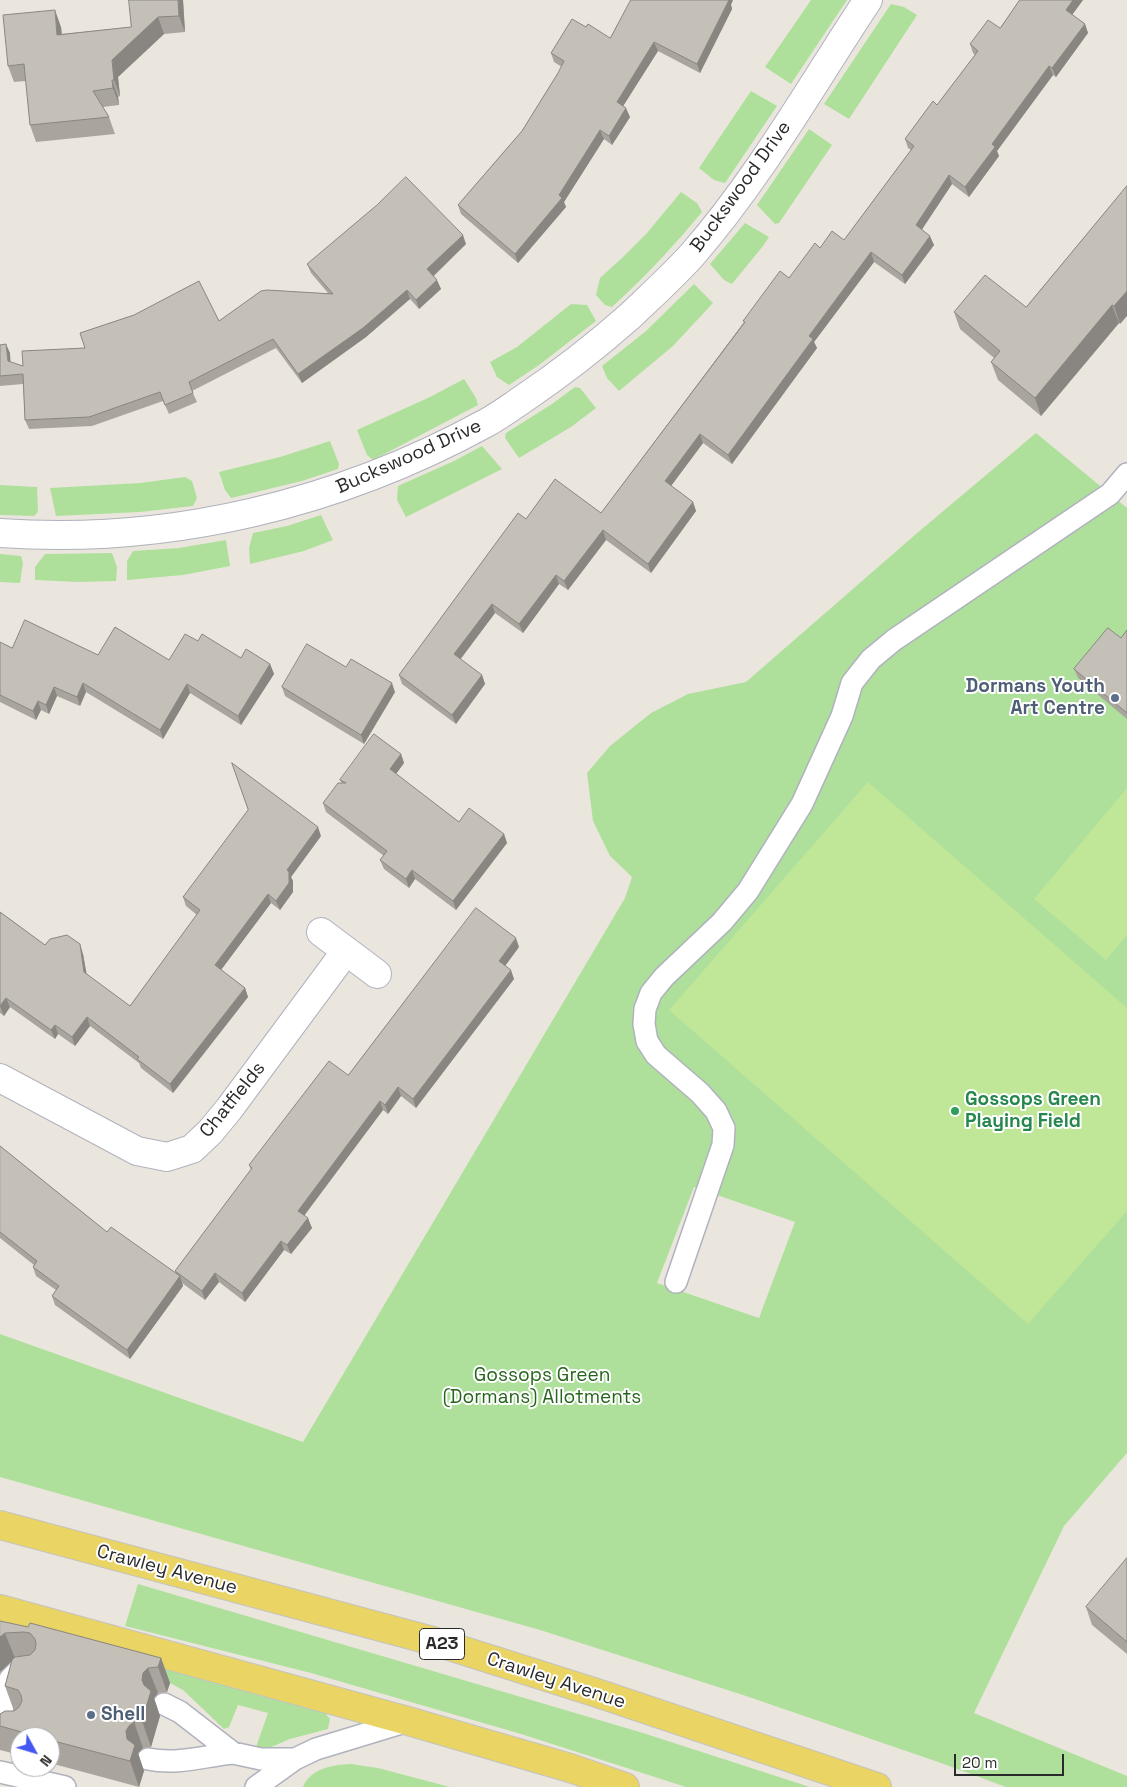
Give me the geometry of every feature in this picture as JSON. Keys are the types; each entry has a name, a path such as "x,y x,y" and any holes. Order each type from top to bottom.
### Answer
{"main road":[{"name":"Crawley Avenue","path":"0,1525 433,1641 597,1693 877,1787"},
{"path":"0,1609 408,1721 570,1768 625,1787"}],"street":[{"name":"Buckswood Drive","path":"0,533 32,535 114,533 189,526 258,512 336,490 411,460 488,422 552,380 605,338 648,299 690,256 729,209 773,148 868,0"},
{"path":"321,932 377,974"},
{"name":"Chatfields","path":"0,1078 137,1151 167,1157 192,1149 210,1132 229,1109 346,951"}],"lane":[{"path":"676,1282 723,1145 724,1128 716,1111 700,1093 656,1056 647,1041 644,1024 645,1009 651,993 664,977 722,922 748,891 802,804 842,716 852,683 871,659 894,640 1110,494 1127,474"},
{"path":"6,1725 10,1679 19,1670 33,1670"},
{"path":"164,1704 180,1712 233,1753"},
{"path":"256,1787 295,1759 316,1749 408,1721"},
{"path":"148,1759 163,1762 182,1762 209,1755 233,1753 261,1759 295,1759"},
{"path":"0,1772 65,1787"}],"green space":[{"path":"811,0 847,0 791,84 765,67"},
{"path":"891,4 904,7 917,15 849,119 824,104"},
{"path":"751,91 777,106 725,183 714,180 699,168"},
{"path":"809,129 832,145 779,223 775,224 757,205"},
{"path":"681,192 697,203 702,212 659,261 624,296 612,307 605,305 596,295 600,278 647,233"},
{"path":"745,223 769,237 732,284 724,280 710,264"},
{"path":"694,284 713,303 673,346 619,391 607,378 602,366 646,331"},
{"path":"571,304 587,305 596,321 539,365 509,385 497,377 490,362 517,347"},
{"path":"464,379 476,398 478,405 373,460 367,455 357,430 430,397"},
{"path":"575,387 580,388 596,408 571,427 519,458 505,438 506,433"},
{"name":"Gossops Green (Dormans) Allotments","path":"1036,433 1127,508 1127,1453 1064,1526 974,1713 1127,1776 1127,1787 1006,1787 743,1695 540,1630 0,1477 0,1334 303,1442 625,898 632,877 610,856 593,821 587,773 610,746 651,713 688,694 746,682 916,534","holes":["694,1187 795,1222 759,1318 657,1283"]},
{"path":"330,441 339,464 338,469 302,481 231,498 225,490 219,472 280,457"},
{"path":"482,446 502,469 406,517 397,500 398,486 454,461"},
{"path":"185,477 192,481 197,498 193,506 140,512 56,516 50,488 140,483"},
{"path":"0,485 37,487 38,512 34,516 0,515"},
{"path":"321,515 333,540 304,551 250,564 249,548 253,533 287,526"},
{"path":"226,540 230,566 183,575 127,580 127,561 133,551 179,548"},
{"path":"112,553 117,567 116,581 35,580 35,567 45,554"},
{"path":"0,554 21,556 23,563 20,583 0,582"},
{"name":"Gossops Green Playing Field","path":"868,782 1127,1008 1127,1211 1028,1324 669,1010"},
{"path":"1127,788 1127,935 1106,960 1034,899"},
{"path":"138,1584 643,1733 810,1787 686,1787 521,1734 311,1673 125,1626"},
{"path":"0,1624 325,1713 330,1719 328,1729 290,1739 269,1748 256,1747 268,1713 238,1705 229,1727 224,1729 183,1690 170,1683 39,1648"},
{"path":"351,1764 378,1768 450,1787 303,1787 311,1776 323,1769"}],"building":[{"path":"129,0 178,0 179,16 158,17 112,60 113,88 93,91 109,117 30,125 24,64 8,66 3,15 55,10 57,35 131,27"},
{"path":"631,0 729,0 697,64 654,42 617,102 626,108 609,136 600,130 559,195 562,198 515,254 458,205 522,131 558,73 564,61 551,53 572,19 586,27 588,24 610,38"},
{"path":"1020,0 1073,0 1066,10 1085,24 1052,68 1049,66 992,144 995,147 965,187 949,175 916,225 930,236 902,275 871,252 809,336 813,339 728,455 700,434 665,481 693,502 648,564 603,530 564,581 556,575 519,624 492,604 454,654 482,675 452,715 399,675 518,513 526,519 555,479 601,513 745,322 743,321 780,271 789,278 815,243 820,248 832,231 844,240 914,146 905,139 933,101 937,105 978,51 970,44 988,20 1000,28"},
{"path":"406,177 463,235 427,269 437,280 416,300 407,290 363,328 298,374 273,339 189,382 193,393 165,405 160,392 89,417 25,420 23,374 0,376 0,345 6,344 8,361 23,366 22,351 85,348 80,333 134,315 199,281 219,321 261,291 333,294 307,264 377,205"},
{"path":"1127,186 1127,291 1114,306 1112,305 1035,398 991,362 1000,351 954,312 985,275 1026,307"},
{"path":"25,620 98,655 115,627 169,660 185,634 198,641 202,634 241,658 246,649 270,664 238,716 187,684 160,730 83,683 77,697 54,687 46,705 38,701 33,711 0,695 0,642 12,648"},
{"name":"Dormans Youth Art Centre","path":"1108,628 1121,638 1127,630 1127,713 1074,669"},
{"path":"307,644 346,667 351,659 392,683 361,735 282,687"},
{"path":"374,734 401,754 390,769 459,822 469,808 504,834 453,901 412,870 406,879 380,860 387,851 323,803 338,783 346,783 340,780"},
{"path":"232,763 318,827 287,870 289,872 289,883 276,901 268,894 215,965 245,988 170,1084 137,1059 139,1057 87,1017 72,1037 55,1025 51,1030 6,998 0,1006 0,912 45,945 50,939 67,935 80,944 84,972 130,1006 200,910 183,897 248,810"},
{"path":"476,908 516,938 499,961 511,970 413,1099 398,1087 385,1105 380,1101 298,1211 308,1218 287,1245 281,1241 242,1293 215,1273 202,1291 175,1271 252,1168 249,1165 329,1061 348,1075"},
{"path":"0,1146 107,1232 111,1227 180,1276 127,1350 52,1296 59,1286 33,1267 37,1261 0,1232"},
{"path":"1127,1558 1127,1642 1086,1607"},
{"name":"Shell","path":"0,1621 28,1627 30,1623 161,1658 158,1667 148,1668 143,1673 142,1680 144,1685 151,1691 142,1721 134,1722 126,1731 127,1739 135,1745 130,1761 60,1743 60,1727 10,1727 10,1729 0,1726 0,1714 5,1711 14,1711 22,1701 18,1690 5,1686 12,1660 15,1657 30,1655 35,1650 36,1644 35,1639 30,1633 5,1633 0,1637"}],"place":[{"name":"Dormans Youth Art Centre","path":"1115,698"},
{"name":"Gossops Green Playing Field","path":"955,1111"},
{"name":"Shell","path":"91,1715"}]}
